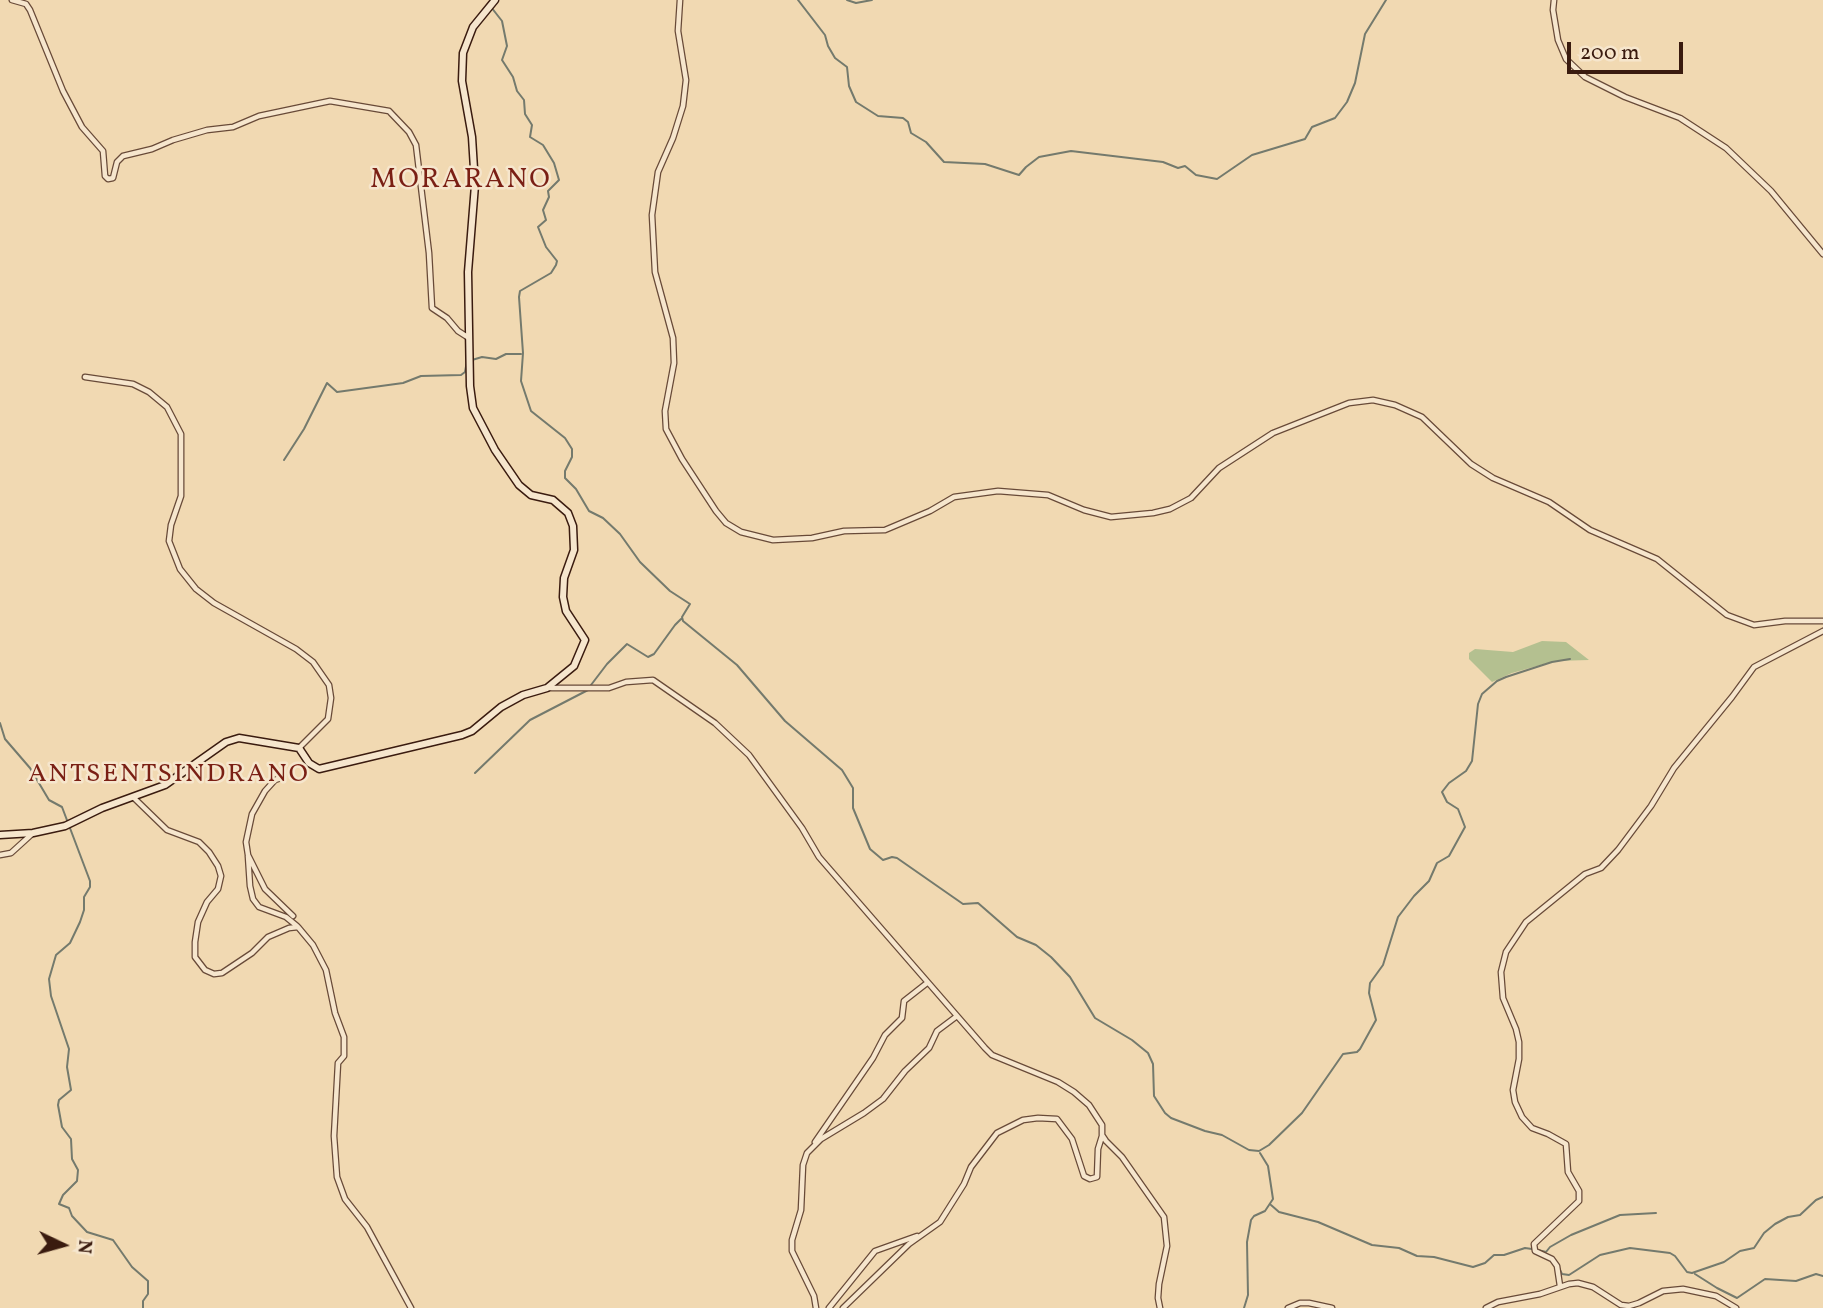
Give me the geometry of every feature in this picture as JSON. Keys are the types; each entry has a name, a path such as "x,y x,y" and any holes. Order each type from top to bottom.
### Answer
{"street":[{"path":"12,0 26,4 30,9 63,91 82,127 103,151 105,176 108,179 113,178 117,162 123,156 206,130 233,127 259,116 330,101 389,111 409,132 416,145 429,253 432,308 470,339"},
{"path":"495,0 468,35 463,53 462,81 472,137 475,185 468,272 473,408 495,450 519,485 531,495 553,500 568,513 573,526 574,550 564,578 562,597 566,611 586,640 574,666 547,688"},
{"path":"680,0 678,31 686,80 683,106 658,172 652,215 655,272 673,338 674,363 665,411 666,429 716,511 726,523 741,532 773,540 813,538 844,531 885,530 930,511 954,497 999,491 1048,495 1084,510 1111,517 1153,513 1170,509 1191,498 1219,468 1273,433 1349,403 1373,400 1395,405 1422,417 1471,464 1493,478 1549,502 1590,530 1657,559 1727,615 1754,625 1784,621 1823,621"},
{"path":"1554,0 1558,40 1566,59 1585,77 1625,97 1680,118 1726,148 1771,191 1823,254"},
{"path":"85,377 133,384 149,392 167,407 181,434 181,496 171,525 169,541 180,569 196,589 214,603 296,649 313,662 329,685 331,698 328,719 299,748"},
{"path":"1560,1286 1559,1274 1552,1259 1534,1250 1534,1244 1579,1201 1578,1191 1568,1172 1566,1144 1532,1128 1522,1117 1515,1102 1513,1090 1519,1042 1503,998 1501,972 1506,952 1526,922 1585,874 1601,868 1618,850 1651,806 1674,768 1754,667 1823,631"},
{"path":"0,835 33,833 67,824 165,785 226,742 239,738 299,748 309,763 319,769 462,735 472,731 501,707 523,695 547,688 609,688 626,682 653,680 715,723 749,755 802,828 819,857 992,1055 1058,1082 1074,1092 1088,1105 1101,1125 1097,1177 1090,1179 1084,1176 1072,1139 1057,1119 1038,1118 1023,1121 998,1133 971,1167 964,1184 940,1222 879,1271 843,1308"},
{"path":"281,778 275,780 265,791 252,814 246,842 253,899 259,907 286,917 298,927 313,945 326,970 335,1013 344,1037 344,1056 338,1063 334,1136 337,1177 345,1199 367,1227 411,1308"},
{"path":"133,797 167,830 199,842 218,866 221,876 218,889 207,902 198,922 195,942 195,957 205,970 214,974 222,973 252,953 268,937 298,927"},
{"path":"0,855 11,853 33,833"},
{"path":"248,855 265,888 293,916"},
{"path":"816,1308 814,1296 792,1251 792,1241 801,1210 803,1165 813,1145 873,1058 885,1034 902,1018 904,1001 927,983"},
{"path":"813,1145 883,1099 905,1071 929,1048 937,1031 957,1016"},
{"path":"1102,1135 1157,1203 1164,1217 1167,1246 1159,1284 1160,1308"},
{"path":"829,1308 875,1251 924,1234"},
{"path":"1486,1308 1498,1302 1540,1294 1569,1284 1586,1284 1615,1302 1629,1306 1663,1291 1694,1290 1716,1296 1736,1308"},
{"path":"1287,1308 1309,1303 1332,1308"}],"green space":[{"path":"1542,641 1566,642 1589,660 1555,661 1512,673 1492,682 1469,659 1469,653 1475,649 1513,652"}],"waterway":[{"path":"798,0 825,35 835,58 847,67 849,86 856,102 878,116 903,118 908,122 911,133 926,142 944,162 985,164 1019,175 1039,157 1071,151 1163,162 1178,168 1185,166 1196,175 1217,179 1252,155 1305,139 1312,127 1335,118 1347,102 1355,83 1365,34 1386,0"},
{"path":"847,0 856,3 872,0"},
{"path":"491,7 502,21 507,46 502,60 524,100 525,114 532,125 530,137 543,145 554,163 559,180 548,191 549,197 543,210 546,220 538,227 546,247 557,261 556,265 551,273 520,291 519,297 523,353 521,381 531,411 565,438 572,449 565,478 576,489 589,511 603,518 620,534 640,562 670,591 690,604 682,617 683,621 737,665 785,721 842,770 853,788 853,808 870,849 883,860 897,858 963,904 978,903 1017,937 1036,945 1051,957 1070,977 1095,1018 1148,1053 1153,1064 1154,1096 1171,1118 1222,1135 1249,1150 1259,1151 1269,1145 1302,1113 1343,1054 1360,1049 1376,1020 1369,993 1370,983 1383,965 1398,917 1429,881 1437,863 1449,856 1465,827 1458,809 1447,802 1442,792 1449,783 1466,771 1472,761 1478,704 1482,694 1506,677 1570,659"},
{"path":"472,360 521,354"},
{"path":"284,460 304,429 327,383 337,392 403,383 421,376 461,375 465,372 467,361"},
{"path":"591,685 627,644 648,657 654,654 681,619"},
{"path":"475,773 530,720 588,690"},
{"path":"0,723 5,739 30,768 49,800 62,807 90,881 80,922 70,943 56,955 49,979 51,996 69,1049 67,1067 71,1090 59,1100 58,1105 62,1127 71,1139 72,1159 78,1170 77,1181 63,1195 59,1204 69,1208 72,1216 87,1232 113,1240 132,1267 148,1281 148,1294 143,1301 143,1308"},
{"path":"1244,1308 1248,1295 1247,1242 1251,1220 1265,1211 1273,1199 1268,1166 1260,1153"},
{"path":"1559,1268 1562,1274 1569,1275 1600,1255 1630,1248 1670,1253 1687,1272 1692,1273 1724,1262 1740,1251 1754,1248 1764,1233 1775,1224 1788,1217 1800,1215 1823,1197"},
{"path":"1271,1205 1279,1212 1318,1222 1372,1245 1399,1248 1417,1256 1434,1257 1473,1267 1485,1263 1494,1255 1532,1249"},
{"path":"1538,1250 1546,1252 1571,1235 1620,1215 1656,1213"},
{"path":"1695,1274 1737,1298 1765,1279 1796,1281 1816,1274 1823,1276"}],"district":[{"name":"MORARANO","path":"461,182"},
{"name":"ANTSENTSINDRANO","path":"169,776"}]}
